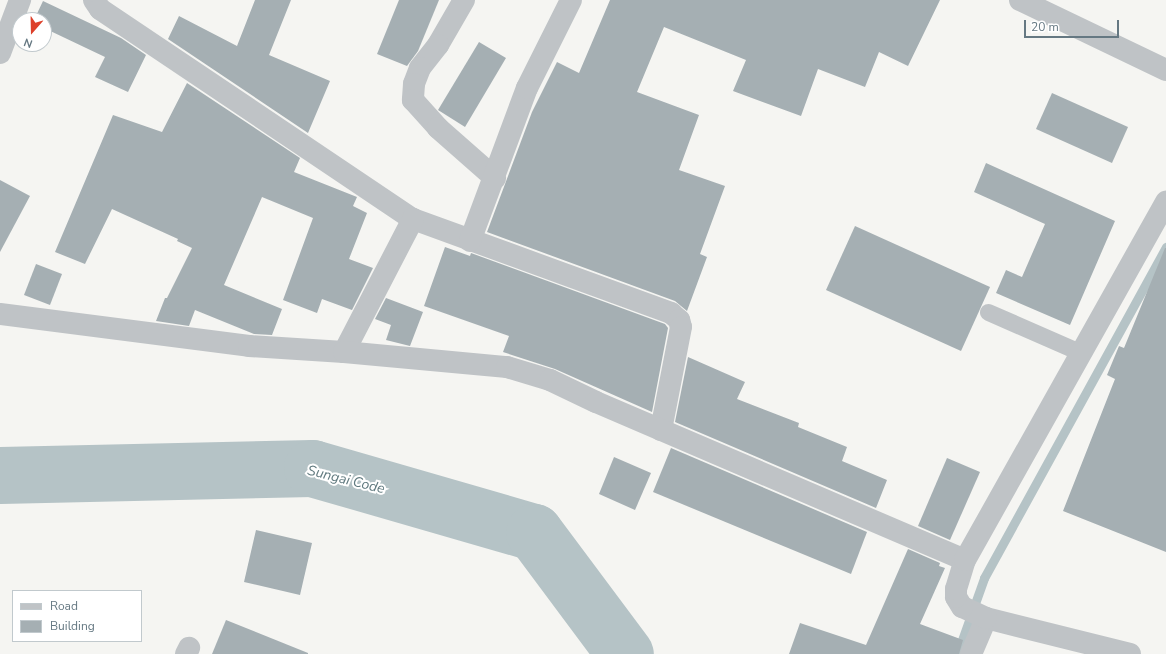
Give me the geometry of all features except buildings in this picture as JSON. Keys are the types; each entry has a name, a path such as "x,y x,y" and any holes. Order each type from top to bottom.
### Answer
{"street":[{"path":"0,53 20,0"},
{"path":"94,0 107,13 413,219 470,241 672,313 679,320 680,327 661,430"},
{"path":"464,0 438,45 420,68 414,84 413,100 438,128 495,178"},
{"path":"470,241 528,88 571,0"},
{"path":"1020,0 1166,70"},
{"path":"1130,654 1102,651 984,617 962,607 956,597 956,589 965,560 1166,202"},
{"path":"344,352 413,219"},
{"path":"0,314 234,344 344,352 506,367 550,380 661,430 965,560"},
{"path":"970,654 984,617"}],"lane":[{"path":"988,312 1082,353"}],"waterway":[{"path":"957,654 984,578 1166,247"},
{"name":"Sungai Code","path":"0,475 312,468 534,532 625,654"}]}
